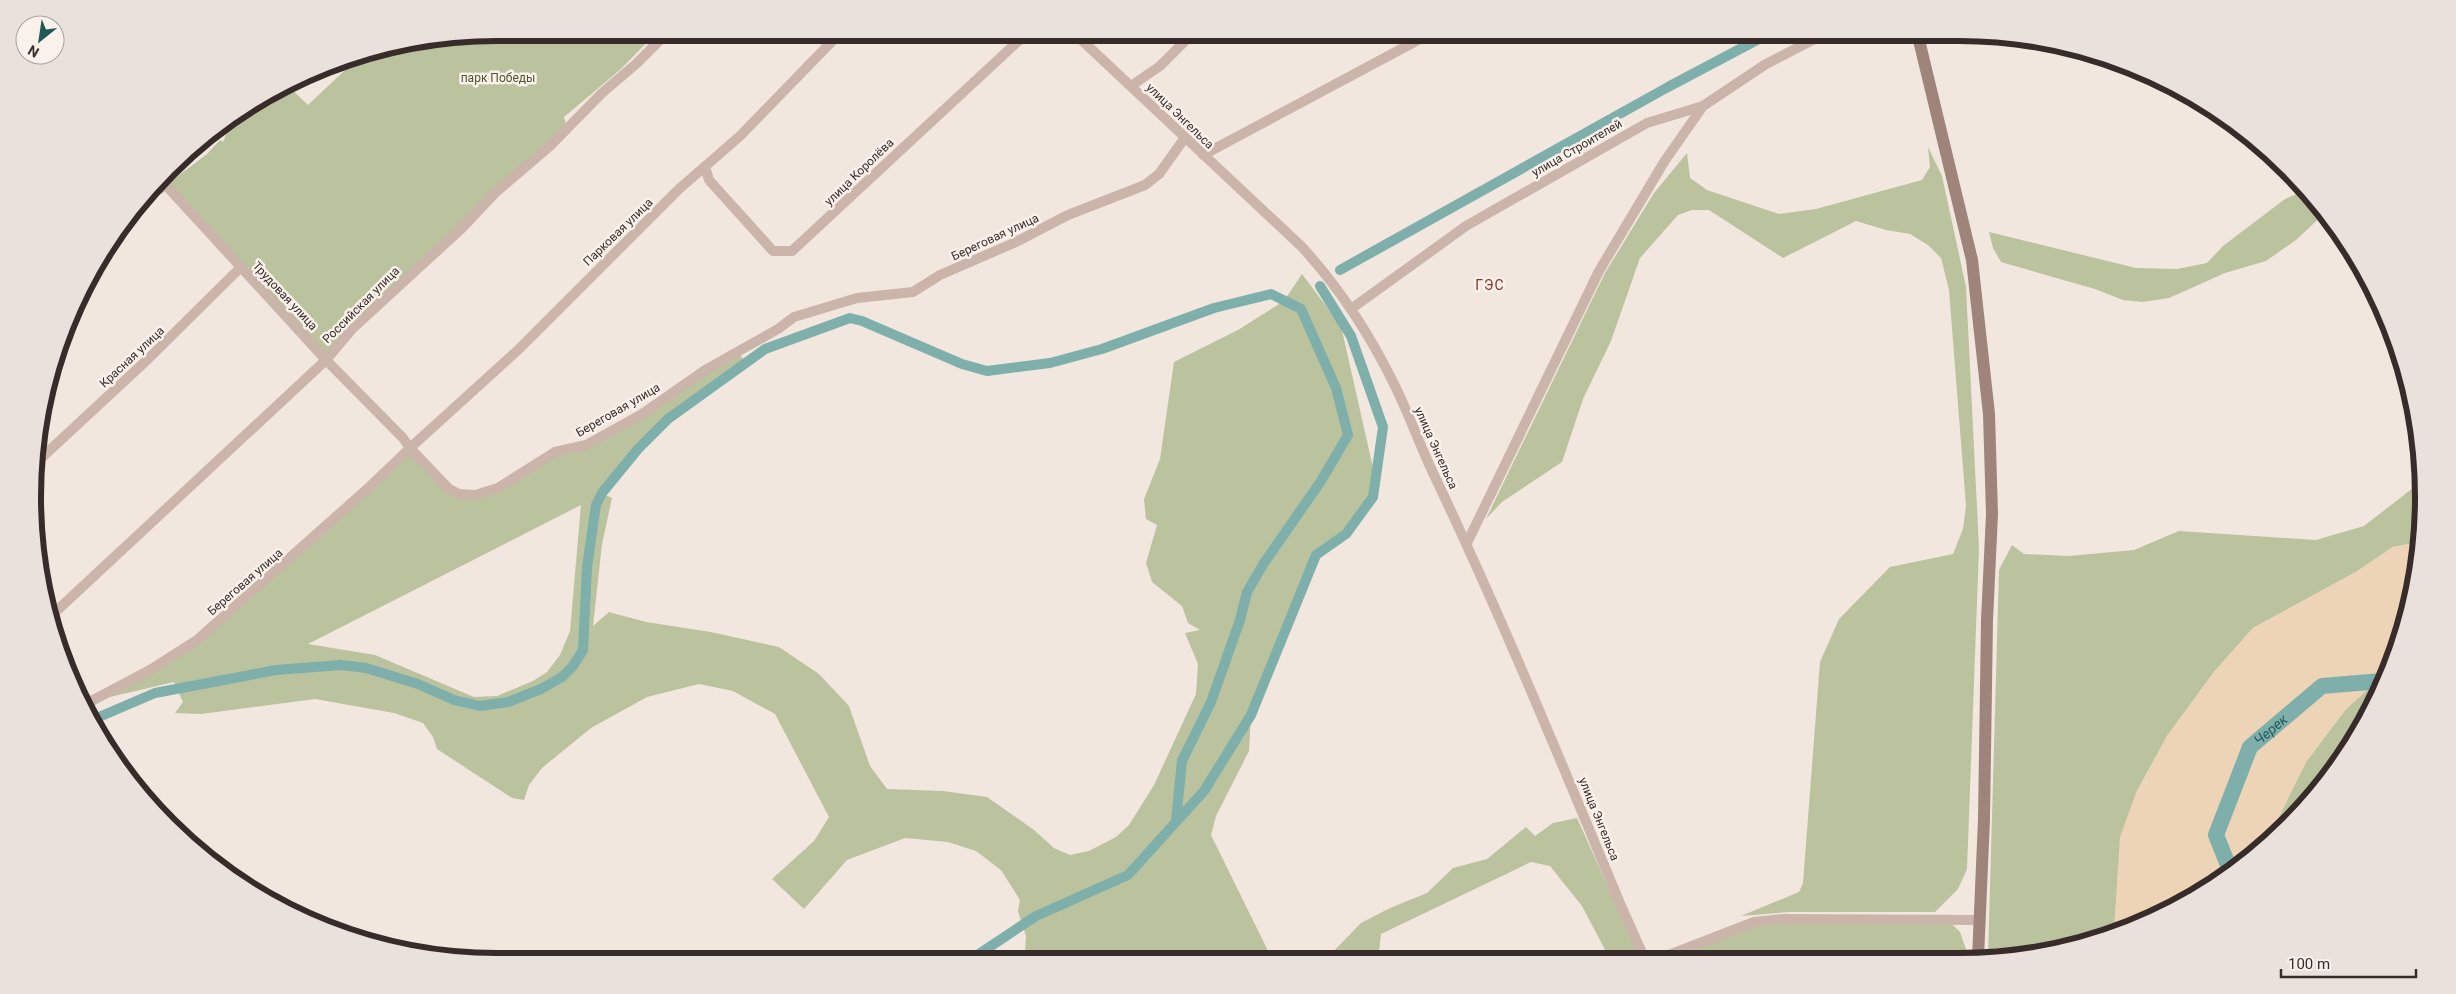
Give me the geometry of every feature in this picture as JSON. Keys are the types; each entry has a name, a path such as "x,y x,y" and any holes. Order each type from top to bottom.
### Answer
{"street":[{"name":"Российская улица","path":"56,611 326,360 352,329 462,230 495,193 550,146 602,93 659,41"},
{"name":"Парковая улица","path":"410,448 518,350 692,178 740,136 832,41"},
{"name":"улица Королёва","path":"709,180 773,251 792,251 1018,41"},
{"name":"улица Энгельса","path":"1083,41 1184,139 1306,252 1351,310 1394,383 1417,439 1467,543 1642,953"},
{"path":"1131,86 1160,66 1185,41"},
{"path":"1203,155 1416,41"},
{"name":"улица Строителей","path":"1351,310 1466,226 1647,123 1703,106 1766,64 1811,41"},
{"path":"1919,41 1972,260 1990,414 1992,514 1987,620 1984,819 1978,952"},
{"path":"1467,543 1599,271 1664,162 1703,106"},
{"name":"Береговая улица","path":"90,702 150,670 197,640 366,490 410,448 449,489 459,494 475,495 498,488 555,452 586,445 642,414 705,370 778,329 794,317 857,298 913,292 940,275 1016,242 1068,215 1145,185 1159,174 1184,139"},
{"path":"692,178 709,180 706,167"},
{"name":"Трудовая улица","path":"166,184 240,267 326,360 403,438 410,448"},
{"name":"Красная улица","path":"43,456 148,359 240,267"},
{"path":"1673,953 1754,922 1782,920 1979,920"}],"green space":[{"name":"парк Победы","path":"648,41 621,69 564,117 567,129 326,360 166,185 207,154 220,140 223,142 228,129 269,102 292,90 308,105 350,65 408,50 467,42"},
{"path":"1928,147 1942,176 1966,287 1979,548 1967,869 1958,889 1935,912 1789,912 1741,916 1799,892 1803,883 1820,662 1839,619 1890,567 1953,554 1963,529 1966,506 1949,290 1941,258 1928,245 1910,234 1886,230 1856,221 1783,258 1709,210 1692,210 1678,215 1640,258 1611,341 1583,399 1562,462 1502,502 1486,519 1605,273 1654,193 1687,153 1690,178 1707,190 1779,214 1816,209 1922,180 1930,167"},
{"path":"2298,193 2319,218 2296,240 2266,261 2225,273 2169,298 2142,302 2123,300 2095,289 2001,262 1993,248 1989,232 2136,268 2177,269 2207,263 2223,246 2285,199"},
{"path":"1302,274 1341,326 1376,481 1373,497 1346,534 1316,555 1251,715 1249,751 1216,816 1211,835 1269,953 1063,953 1044,950 1025,952 1026,936 1018,911 1020,900 1001,870 976,851 948,842 905,838 847,860 804,909 772,879 814,841 829,817 775,714 733,691 699,684 647,697 591,728 542,768 529,785 524,800 512,798 437,749 433,737 423,723 394,713 315,699 201,714 175,713 183,702 174,682 93,701 197,640 410,448 449,489 475,495 533,465 577,448 736,351 746,362 668,419 638,449 602,493 612,498 602,544 593,626 609,612 646,622 711,632 779,647 819,674 849,706 870,766 887,789 943,791 987,797 1034,830 1054,848 1070,855 1089,851 1116,837 1129,825 1154,785 1196,694 1198,664 1185,633 1200,630 1188,623 1182,606 1152,582 1146,563 1157,525 1146,519 1144,499 1160,459 1174,362 1238,330 1284,301","holes":["581,505 570,631 560,655 547,672 533,681 497,696 474,697 375,655 308,644"]},
{"path":"2415,487 2412,543 2393,547 2356,572 2253,628 2214,672 2167,736 2136,793 2116,925 2048,944 1988,952 1999,570 2012,545 2024,554 2069,556 2134,550 2179,531 2316,540 2364,526"},
{"path":"2375,683 2354,725 2338,750 2302,797 2275,825 2306,762 2346,709"},
{"path":"1577,818 1638,953 1607,953 1582,906 1550,866 1531,862 1381,934 1379,953 1332,953 1361,923 1390,908 1427,893 1453,868 1487,859 1526,827 1535,836 1553,823"},
{"path":"1948,920 1960,932 1967,953 1674,953 1754,922"}],"sand":[{"path":"2412,543 2406,586 2399,615 2380,671 2375,683 2346,709 2306,762 2275,825 2236,859 2187,892 2161,906 2114,925 2120,837 2136,793 2167,736 2214,672 2253,628 2356,572 2393,547"}],"waterway":[{"path":"1340,270 1668,87 1755,41"},
{"path":"980,953 1036,916 1128,875 1204,791 1251,715 1316,555 1346,534 1373,497 1383,427 1351,336 1320,286"},
{"path":"98,717 155,693 276,670 341,665 366,668 418,684 454,700 480,706 508,702 541,689 562,677 573,666 583,650 587,567 596,505 602,493 638,449 668,419 765,349 850,318 862,321 962,364 987,371 1050,363 1102,349 1214,308 1271,294 1301,309 1336,388 1348,435 1321,481 1264,563 1247,592 1240,620 1211,702 1182,761 1176,821"},
{"name":"Черек","path":"2228,865 2216,835 2250,747 2322,686 2375,682"}],"district":[{"name":"ГЭС","path":"1490,285"}]}
